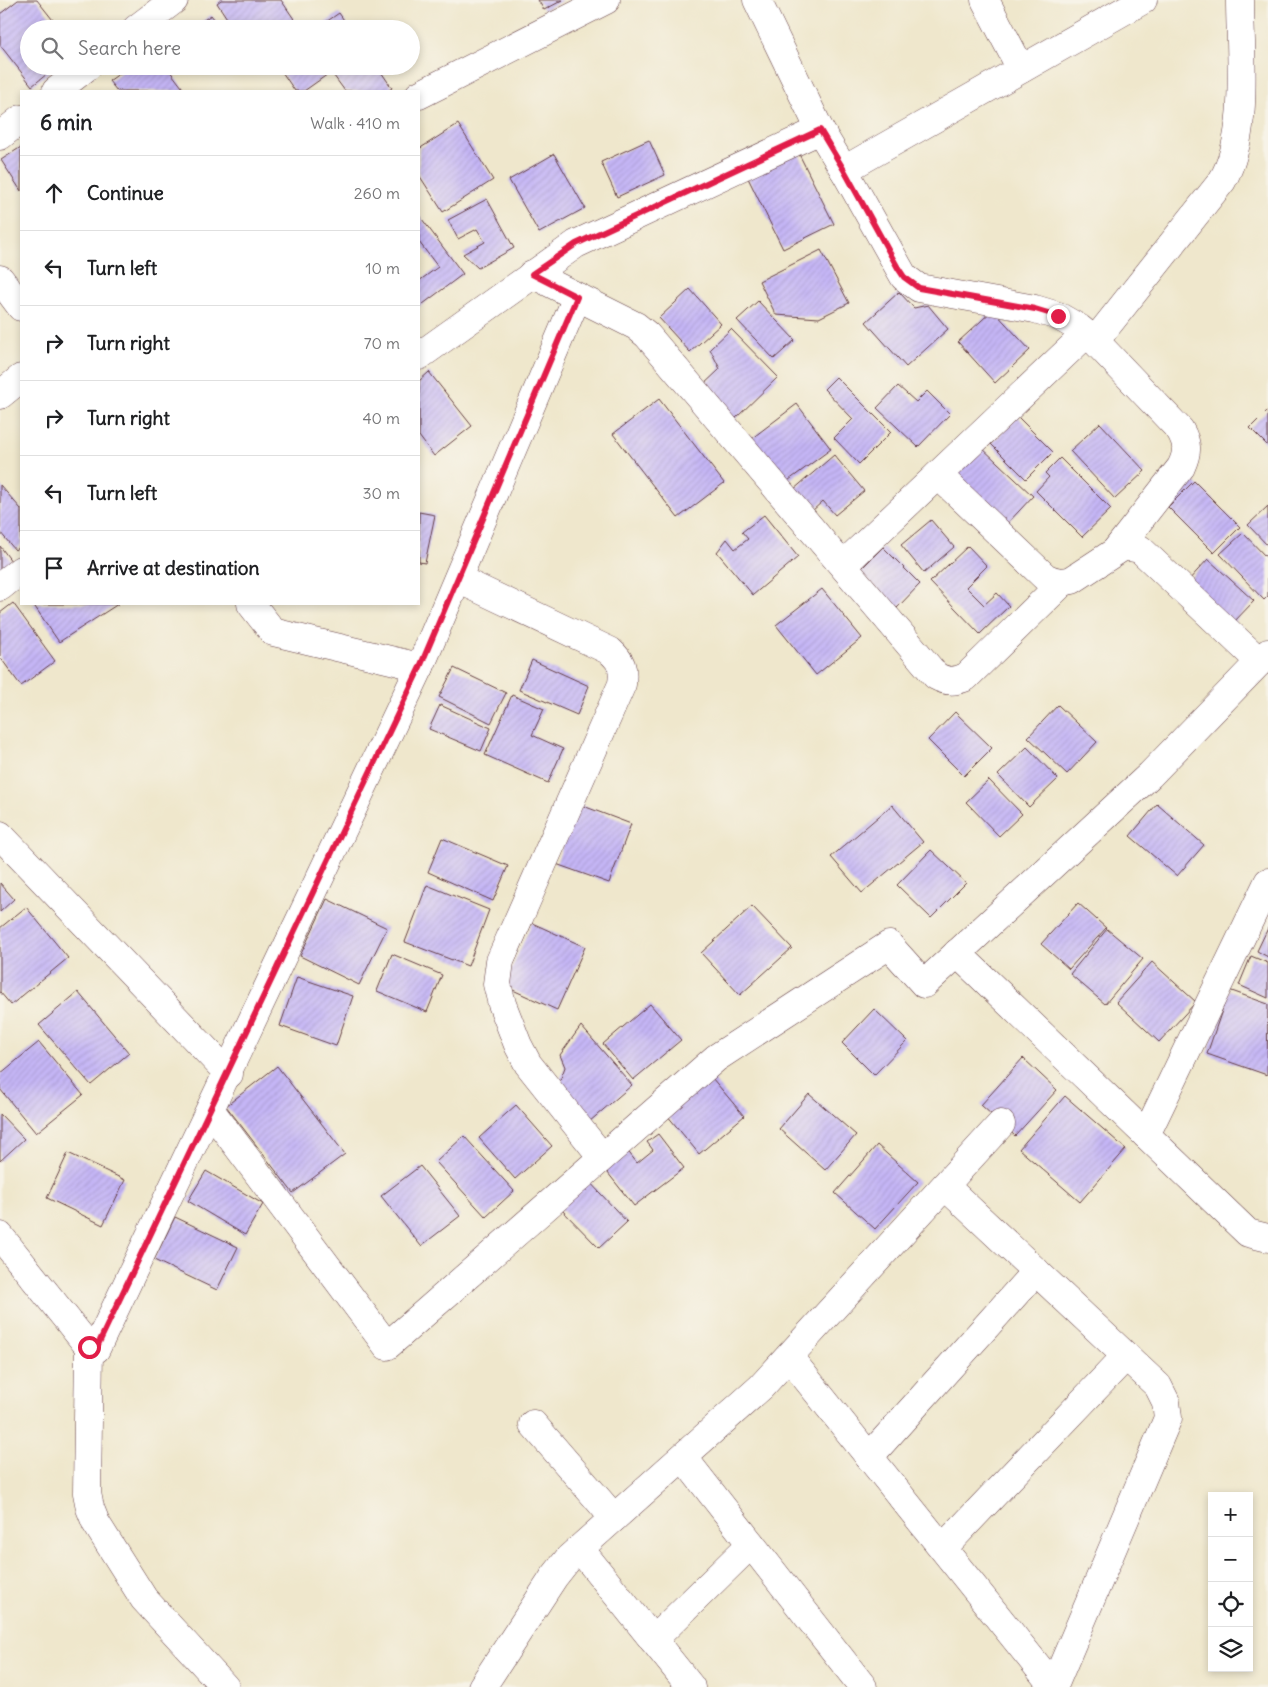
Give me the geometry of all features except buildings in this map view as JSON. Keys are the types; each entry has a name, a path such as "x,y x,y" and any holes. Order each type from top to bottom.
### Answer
{"street":[{"path":"148,20 174,0"},
{"path":"420,94 606,0"},
{"path":"757,0 820,130 898,268 911,284 919,288 1035,309 1058,316 1091,338 1180,430 1186,442 1186,455 1181,467 1117,549 1072,580 1063,582 1054,582 1045,576 938,475"},
{"path":"985,0 1021,69"},
{"path":"844,170 1142,0"},
{"path":"842,566 938,475 1091,338 1222,181 1231,166 1240,120 1240,0"},
{"path":"57,90 76,75"},
{"path":"0,136 20,120"},
{"path":"420,355 576,244 820,130"},
{"path":"532,274 636,326 647,335 936,676 945,681 955,681 966,677 1063,582"},
{"path":"0,279 20,306"},
{"path":"0,1236 89,1347 96,1349 211,1112 420,667 577,297"},
{"path":"0,395 20,379"},
{"path":"211,1112 387,1346 716,1058 889,945 924,984 1150,774 1264,657 1140,549 1132,546 1117,549"},
{"path":"0,587 20,571"},
{"path":"458,579 610,651 620,660 624,670 622,684 500,961 497,984 502,1004 518,1045 528,1064 602,1157"},
{"path":"252,605 273,632 420,667"},
{"path":"0,835 229,1074"},
{"path":"1146,1134 1268,882"},
{"path":"957,953 1248,1233 1268,1238"},
{"path":"482,1687 554,1577 580,1549 761,1387 1002,1124"},
{"path":"789,1357 1054,1687 1168,1418 1166,1402 1158,1386 945,1186"},
{"path":"869,1457 1036,1271"},
{"path":"89,1347 88,1494 90,1508 96,1523 152,1608 226,1687"},
{"path":"942,1548 1126,1356"},
{"path":"533,1424 614,1518"},
{"path":"683,1457 863,1687"},
{"path":"653,1640 751,1544"},
{"path":"580,1549 691,1687"}],"route":[{"path":"89,1347 96,1349 229,1074 420,667 577,297 532,274 576,244 820,130 898,268 911,284 919,288 1035,309 1058,316"}]}
